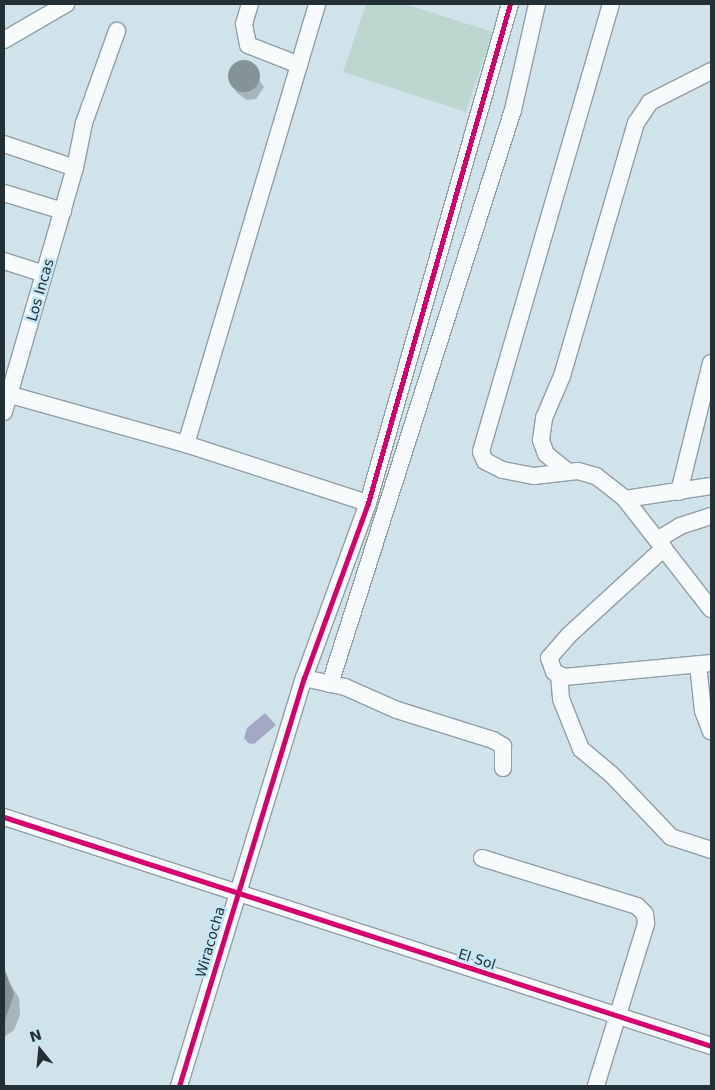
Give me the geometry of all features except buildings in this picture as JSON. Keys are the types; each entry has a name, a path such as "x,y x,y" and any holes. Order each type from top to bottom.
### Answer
{"street":[{"path":"4,40 66,4"},
{"path":"250,4 244,24 248,45 299,65"},
{"path":"186,444 317,4"},
{"path":"236,894 304,678 368,503 510,4"},
{"path":"330,684 513,110 537,4"},
{"path":"611,4 482,442 485,461 503,470 534,476 567,471 596,476 624,499 711,609"},
{"name":"Los Incas","path":"4,412 6,394 75,168 84,123 117,31"},
{"path":"567,471 546,454 541,440 544,418 562,376 636,123 650,102 711,71"},
{"path":"4,144 75,168"},
{"path":"4,194 63,211"},
{"path":"4,261 44,274"},
{"path":"679,492 711,363"},
{"path":"6,394 186,444 368,503"},
{"path":"624,499 711,486"},
{"path":"711,516 680,526 549,658 558,674 561,699 580,749 612,775 671,837 711,850"},
{"path":"558,674 705,664 703,711 711,732"},
{"path":"304,678 330,684 493,740 503,746 503,768"},
{"name":"Wiracocha","path":"4,817 236,894 179,1086"},
{"path":"482,858 643,911 646,924 596,1086"},
{"name":"El Sol","path":"236,894 711,1046"}],"green space":[{"path":"366,4 405,4 493,32 466,112 343,72"}],"water":[{"path":"265,713 276,725 254,744 248,743 244,738 247,728"}],"cycle path":[{"path":"179,1086 304,678 368,503 510,4"},
{"path":"4,817 711,1046"}]}
